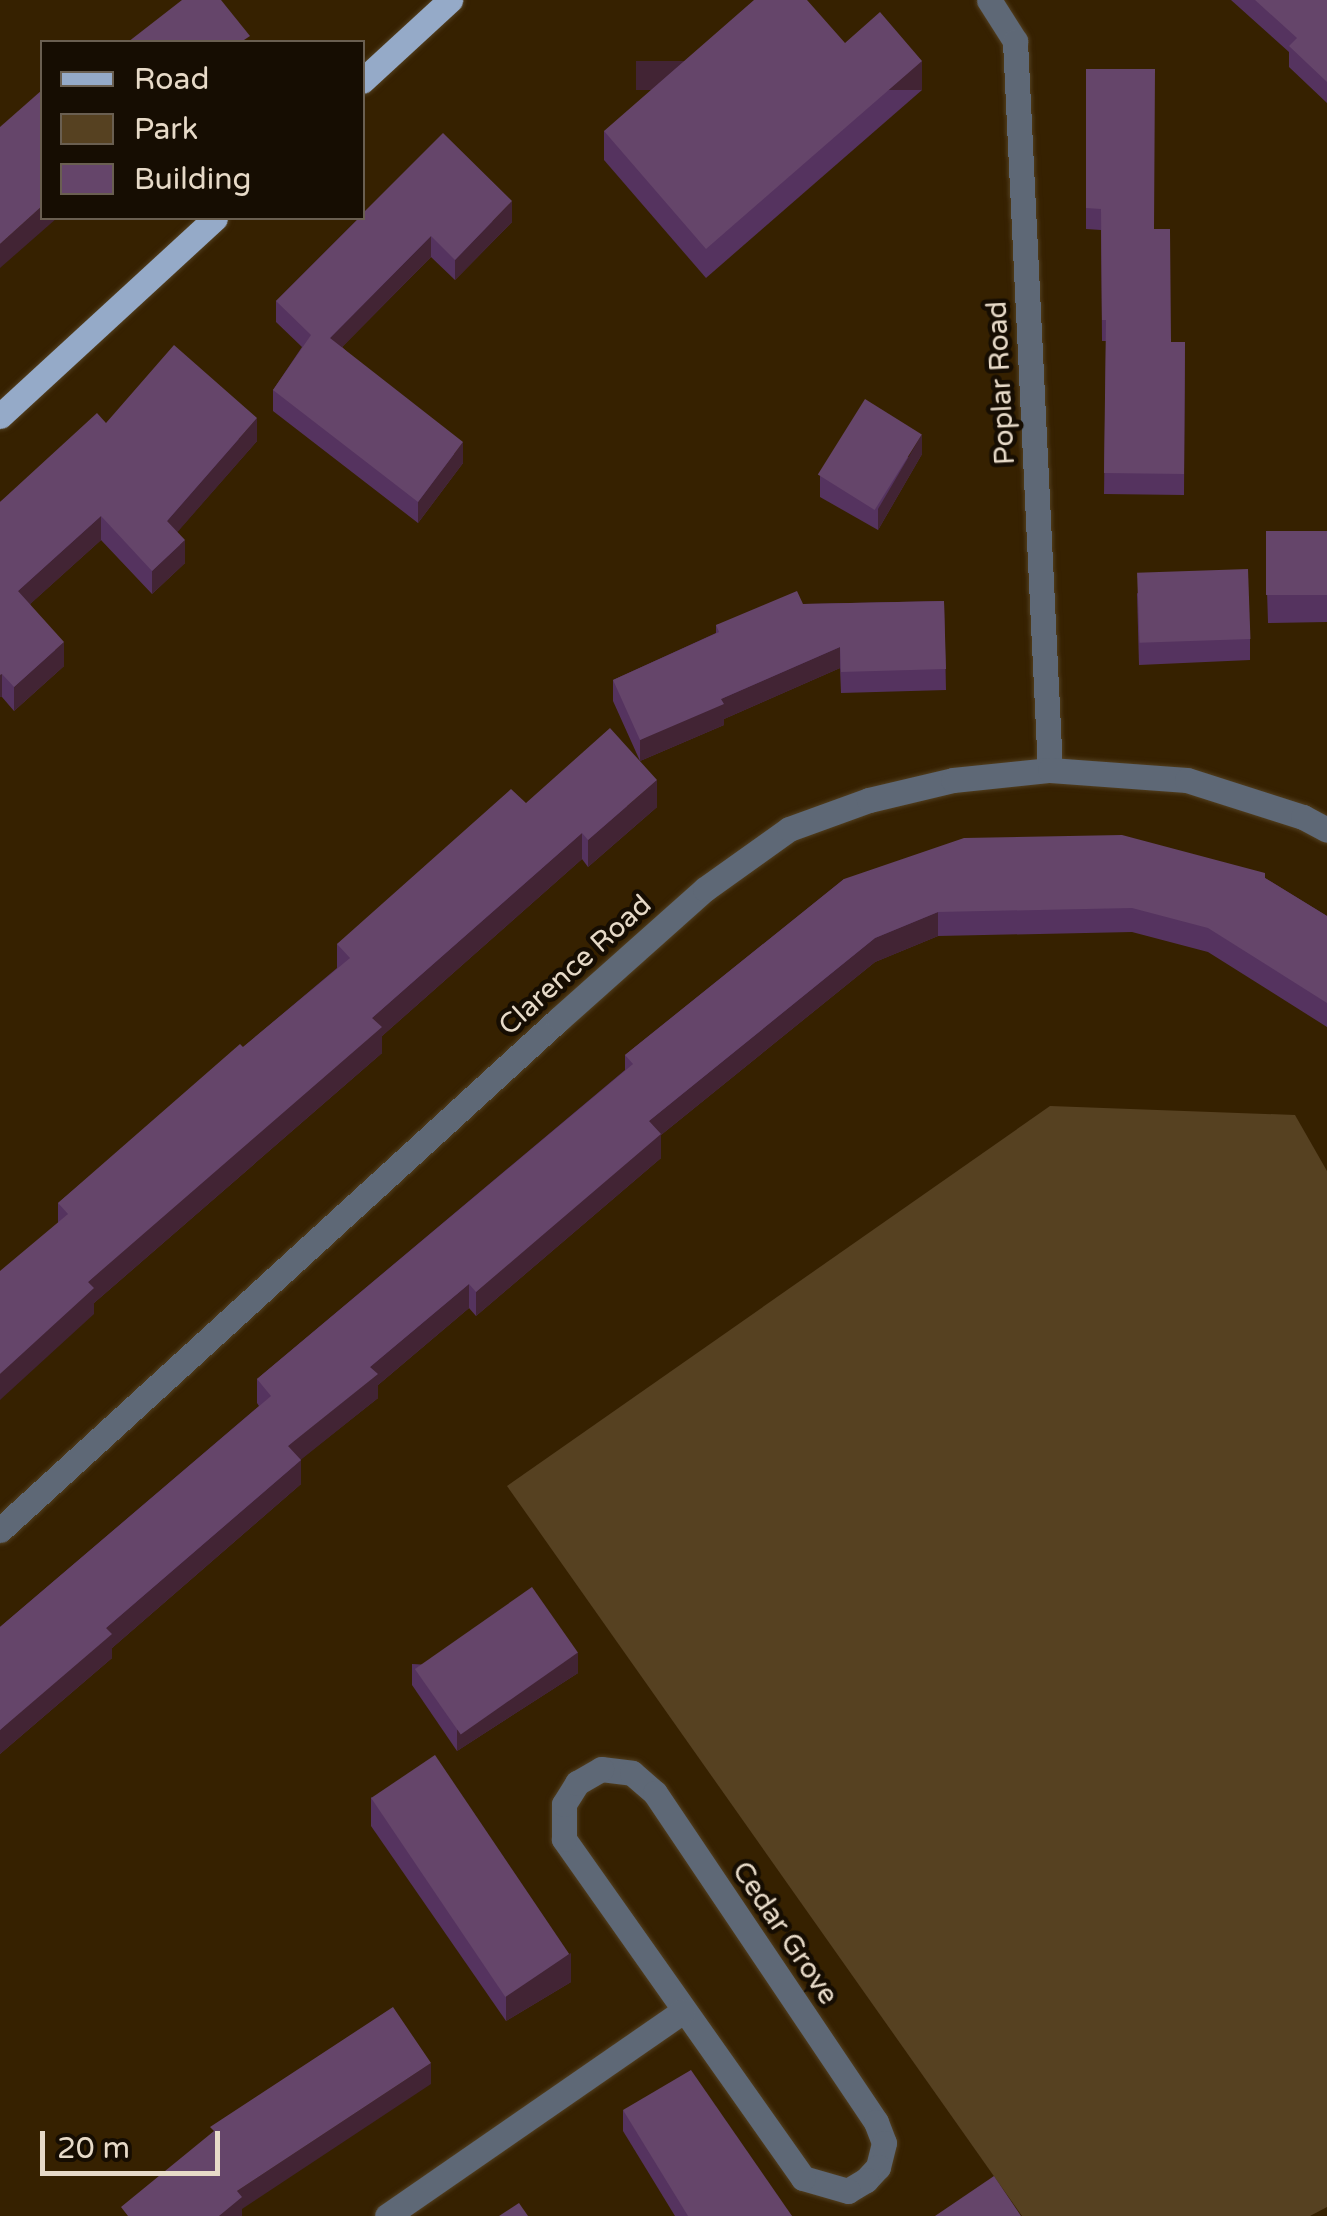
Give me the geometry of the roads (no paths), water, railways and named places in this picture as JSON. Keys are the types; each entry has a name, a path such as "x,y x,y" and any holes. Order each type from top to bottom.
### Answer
{"main road":[{"path":"365,78 450,0"},
{"path":"0,416 213,220"}],"street":[{"name":"Poplar Road","path":"988,0 1015,41 1050,770"},
{"name":"Clarence Road","path":"0,1530 559,1018 719,879 789,830 869,800 953,780 1050,770 1187,780 1303,817 1327,830"},
{"name":"Cedar Grove","path":"601,1769 632,1773 655,1793 876,2122 884,2142 878,2167 848,2190 803,2178 683,2011 564,1839 564,1804 576,1783 601,1769"},
{"path":"388,2216 683,2011"}]}
